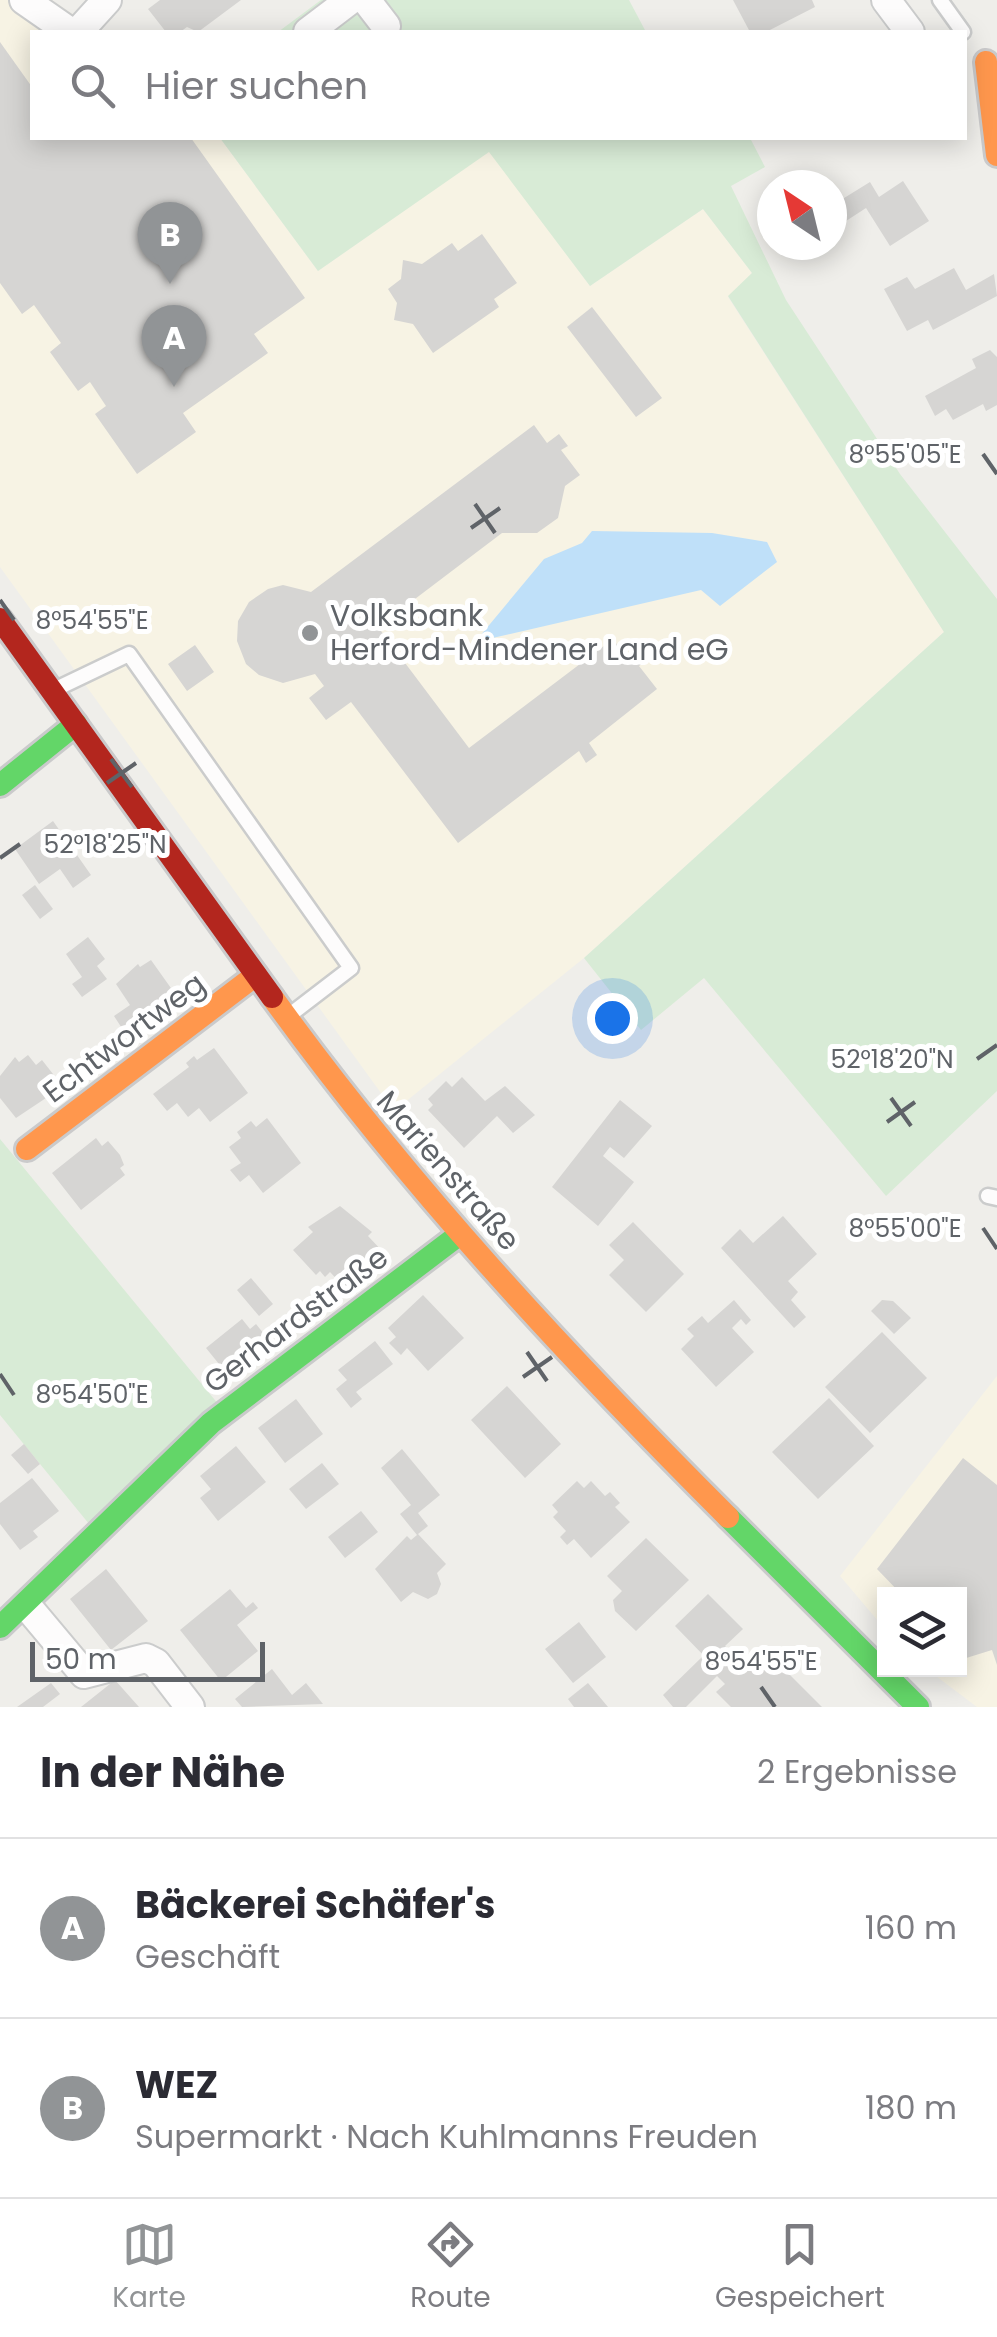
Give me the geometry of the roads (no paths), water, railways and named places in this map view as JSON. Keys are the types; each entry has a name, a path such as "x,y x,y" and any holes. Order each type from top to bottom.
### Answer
{"main road":[{"path":"982,60 997,155"},
{"name":"Marienstraße","path":"0,619 352,1108 460,1234 822,1614 918,1707"},
{"path":"0,785 76,724"},
{"name":"Echtwortweg","path":"27,1149 256,975"},
{"name":"Gerhardstraße","path":"0,1627 27,1606 210,1423 460,1234"}],"street":[{"path":"24,0 67,30"},
{"path":"80,30 107,0"},
{"path":"311,30 350,0"},
{"path":"366,0 386,26"},
{"path":"886,0 908,30"},
{"path":"27,1606 84,1674 146,1658 156,1663 190,1707"}],"lane":[{"path":"940,0 961,30"},
{"path":"967,38 982,60"},
{"path":"52,692 129,654 351,968 286,1017"}],"water":[{"path":"592,531 712,533 767,542 777,562 720,606 701,590 475,642 544,559 582,543"}],"place":[{"name":"WEZ","path":"170,284"},
{"name":"Bäckerei Schäfer's","path":"174,387"},
{"name":"Volksbank Herford-Mindener Land eG","path":"310,633"}]}
